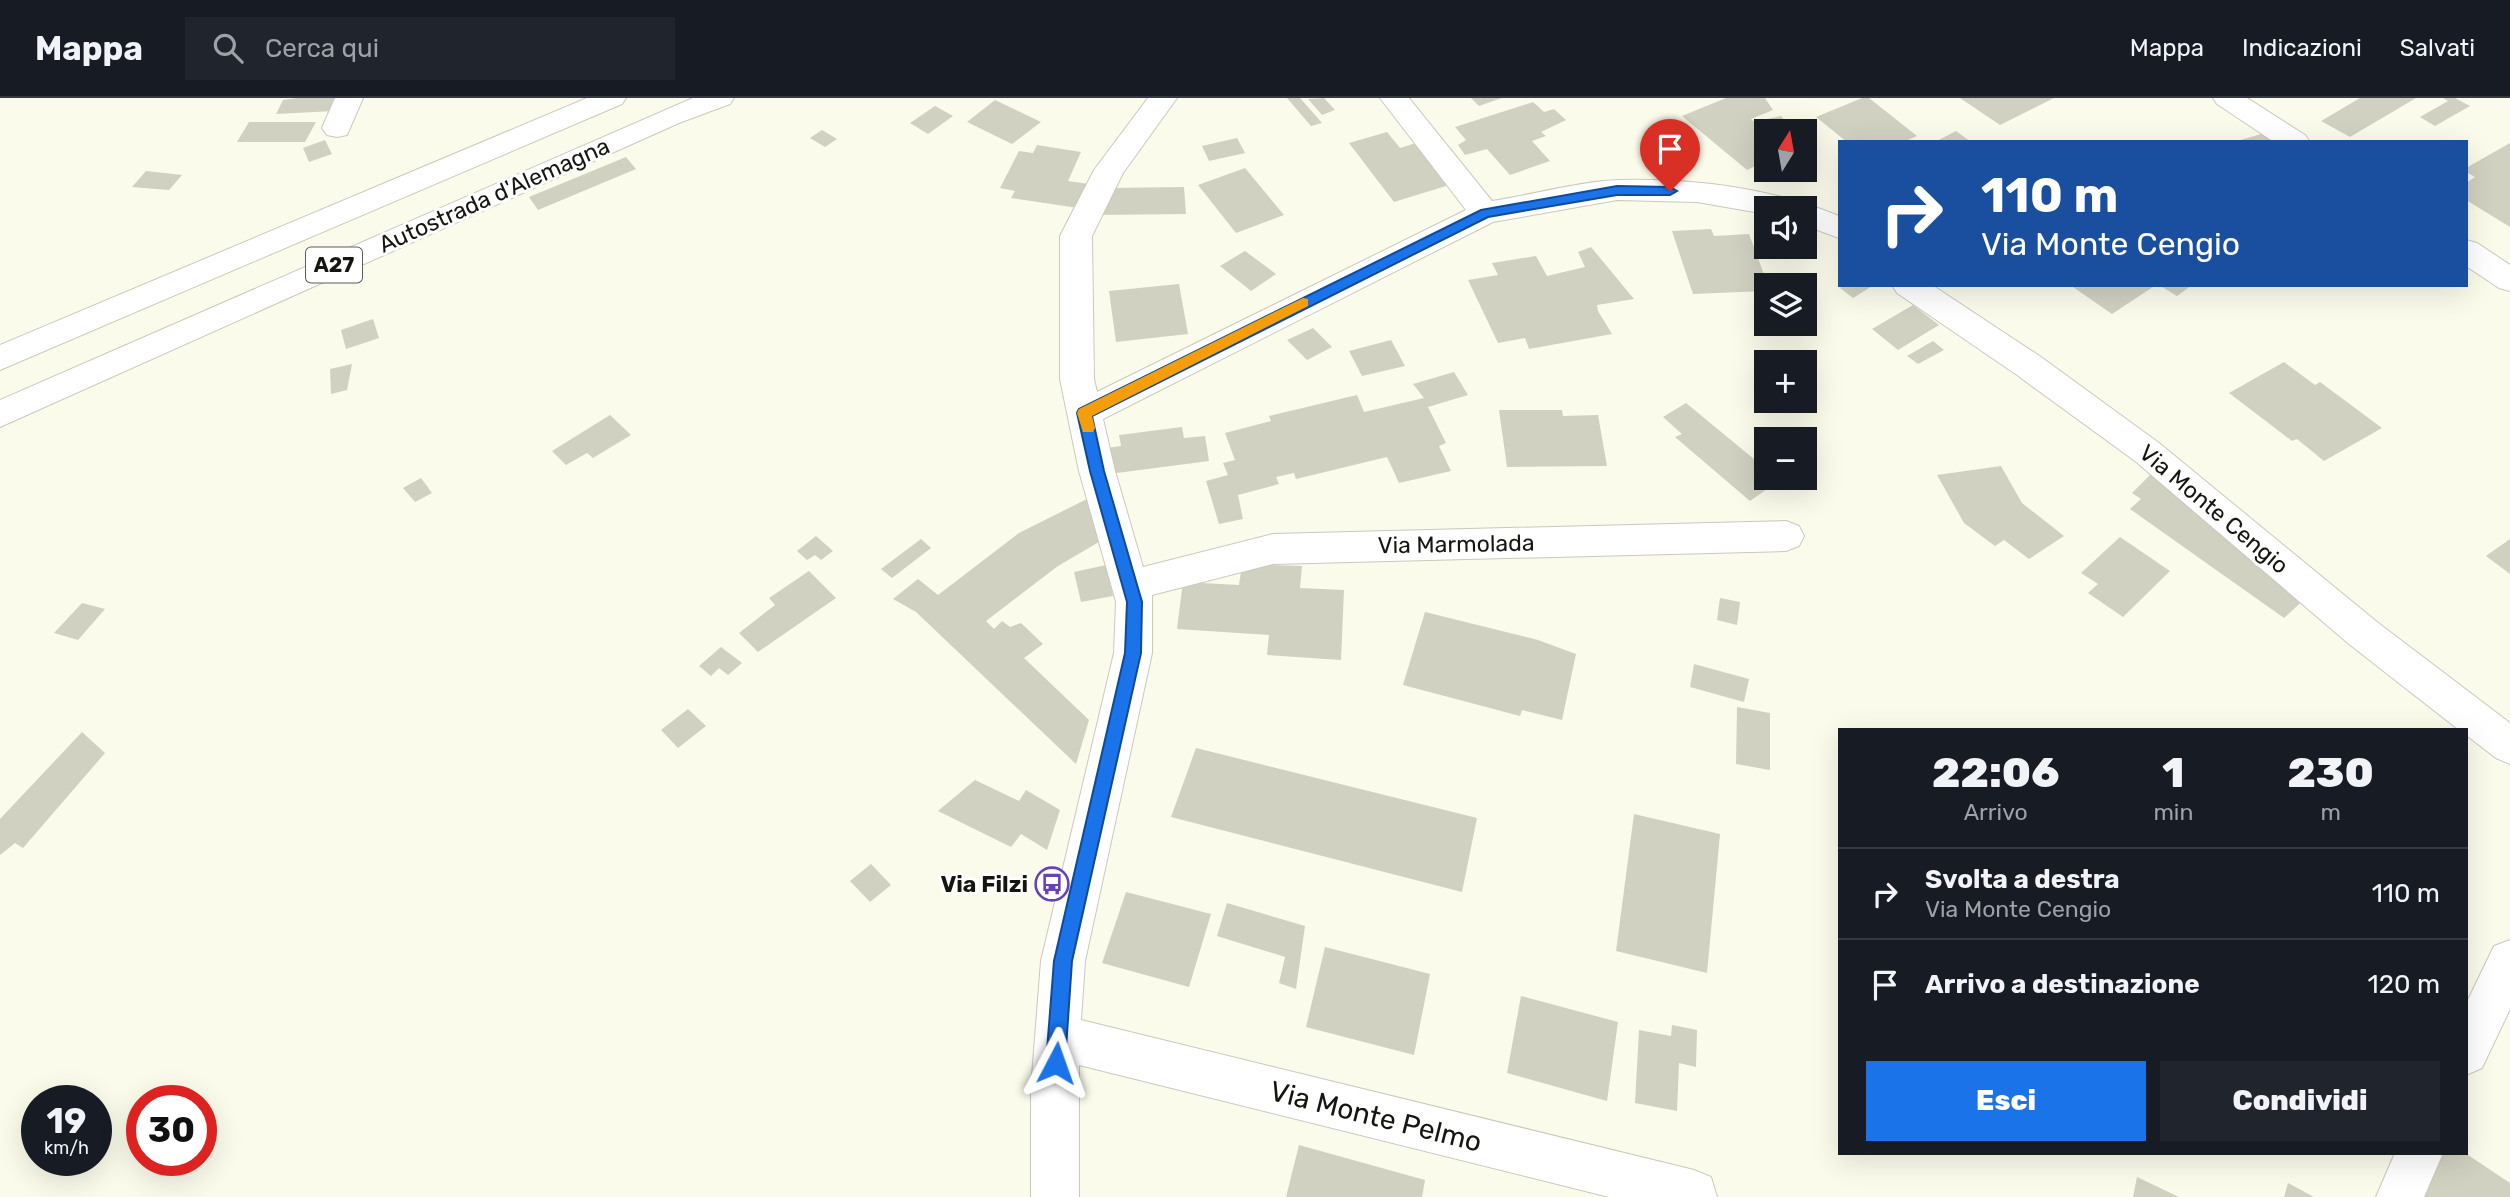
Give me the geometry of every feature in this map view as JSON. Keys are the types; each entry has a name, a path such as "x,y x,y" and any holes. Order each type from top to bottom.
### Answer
{"main road":[{"path":"337,128 349,98"},
{"name":"Autostrada d'Alemagna","path":"0,358 612,98"},
{"name":"Autostrada d'Alemagna","path":"0,414 643,128 720,98"},
{"path":"1055,1197 1054,1089 1063,961 1133,653 1135,602 1097,471 1077,379 1076,236 1109,170 1163,98"},
{"path":"1394,98 1485,213"},
{"path":"2227,98 2292,140"},
{"path":"1084,413 1485,213 1617,190 1697,192 1754,202"},
{"path":"1817,219 1838,228"},
{"path":"2468,252 2510,280"},
{"name":"Via Monte Cengio","path":"1911,287 2029,366 2147,452 2363,633 2510,746"},
{"name":"Via Marmolada","path":"1130,586 1273,549 1786,536"},
{"path":"2468,1048 2510,961"},
{"name":"Via Monte Pelmo","path":"1058,1037 1694,1194"},
{"path":"2400,1197 2417,1155"}],"building":[{"path":"340,98 334,111 276,114 283,100"},
{"path":"1287,98 1300,98 1322,123 1311,126"},
{"path":"1324,98 1335,110 1322,115 1308,99"},
{"path":"1471,98 1502,98 1479,106"},
{"path":"1726,98 1765,98 1773,110 1751,119 1754,121 1754,167 1747,170 1682,116"},
{"path":"1862,98 1869,98 1917,136 1908,140 1845,140 1816,117"},
{"path":"1960,98 2054,98 2000,125"},
{"path":"2360,98 2416,98 2350,137 2321,121"},
{"path":"2443,98 2455,98 2470,106 2435,126 2420,117 2448,101"},
{"path":"995,100 1041,122 1012,144 967,122"},
{"path":"1533,102 1544,112 1554,109 1566,120 1541,132 1546,136 1532,141 1550,161 1510,175 1487,149 1465,155 1458,145 1466,140 1455,127"},
{"path":"935,106 953,116 928,134 910,123"},
{"path":"249,122 316,122 305,142 237,142"},
{"path":"822,130 837,139 825,147 810,138"},
{"path":"1677,131 1688,138 1667,150 1656,142"},
{"path":"1956,131 1968,140 1939,140"},
{"path":"1387,132 1400,148 1425,140 1459,182 1394,202 1349,143"},
{"path":"2265,133 2274,140 2240,140"},
{"path":"1237,138 1245,153 1209,161 1202,146"},
{"path":"325,140 332,154 309,162 303,148"},
{"path":"2510,143 2510,227 2468,201 2468,182 2475,177 2468,173 2468,167"},
{"path":"1037,145 1081,152 1068,181 1089,184 1078,208 1011,198 1015,191 1000,188 1019,151 1033,153"},
{"path":"626,157 636,169 538,210 529,197"},
{"path":"1245,168 1284,215 1236,233 1198,185"},
{"path":"146,171 182,175 169,190 132,187"},
{"path":"1184,187 1186,214 1097,215 1109,188"},
{"path":"1711,229 1714,236 1749,234 1754,247 1754,259 1758,259 1764,273 1754,273 1754,291 1693,294 1672,231"},
{"path":"1591,247 1634,299 1597,305 1612,334 1529,349 1525,338 1498,343 1468,280 1498,275 1492,263 1536,256 1547,276 1585,267 1578,252"},
{"path":"1245,251 1276,274 1251,291 1220,266"},
{"path":"1179,284 1188,334 1116,342 1109,291"},
{"path":"1842,287 1871,287 1853,298"},
{"path":"2073,287 2153,287 2112,314"},
{"path":"2162,287 2189,287 2177,296"},
{"path":"1913,305 1939,325 1898,350 1872,329"},
{"path":"373,319 379,338 346,349 341,330"},
{"path":"1313,328 1332,347 1307,360 1287,340"},
{"path":"1391,340 1405,366 1362,376 1349,351"},
{"path":"1933,341 1944,350 1918,364 1907,356"},
{"path":"2284,362 2315,385 2320,382 2382,428 2324,461 2297,439 2292,441 2229,393"},
{"path":"352,364 347,390 331,394 330,369"},
{"path":"1454,372 1468,395 1428,407 1446,443 1439,446 1451,471 1399,483 1387,457 1296,479 1294,473 1276,477 1279,484 1238,495 1243,519 1219,524 1206,481 1228,475 1223,463 1235,460 1225,433 1271,421 1269,416 1357,395 1364,412 1424,398 1413,384"},
{"path":"1686,403 1754,459 1754,490 1766,490 1750,501 1675,437 1682,434 1663,417"},
{"path":"1499,410 1562,410 1563,416 1598,415 1607,466 1507,467"},
{"path":"610,415 631,435 593,458 587,453 566,465 552,451"},
{"path":"1182,427 1184,438 1205,436 1209,461 1109,474 1106,448 1121,446 1119,435"},
{"path":"2001,466 2022,503 2064,536 2029,559 2004,540 1995,546 1964,523 1937,475"},
{"path":"2152,473 2224,519 2214,529 2309,595 2284,618 2130,509 2141,499 2132,493"},
{"path":"421,478 432,493 415,502 403,488"},
{"path":"1087,499 1099,542 1058,566 986,621 994,629 1002,621 1010,627 1021,623 1043,644 1024,658 1089,720 1076,764 916,612 893,599 918,579 938,595 1019,533"},
{"path":"816,536 833,551 821,560 815,555 807,560 797,551"},
{"path":"2120,537 2170,571 2123,617 2088,593 2098,584 2081,573"},
{"path":"921,539 931,548 892,578 881,569"},
{"path":"2510,539 2510,574 2486,556"},
{"path":"1242,564 1302,566 1300,588 1344,590 1341,660 1267,655 1269,635 1177,629 1183,582 1239,585"},
{"path":"1106,565 1113,596 1081,602 1074,572"},
{"path":"809,571 836,598 758,652 739,633 775,605 769,598"},
{"path":"1720,598 1740,602 1737,625 1717,620"},
{"path":"82,603 105,609 78,640 54,633"},
{"path":"1425,612 1538,640 1576,654 1562,720 1522,710 1520,716 1403,685"},
{"path":"721,647 742,663 728,675 719,668 711,676 699,666"},
{"path":"1694,664 1749,679 1744,702 1690,687"},
{"path":"1737,707 1770,713 1770,770 1736,764"},
{"path":"688,709 706,726 678,748 661,730"},
{"path":"82,732 105,753 23,848 15,843 0,855 0,819"},
{"path":"1196,748 1477,818 1462,892 1171,817"},
{"path":"975,780 1019,801 1026,790 1060,810 1047,850 1021,834 1011,847 938,811"},
{"path":"1634,814 1720,834 1707,973 1616,951"},
{"path":"871,864 891,885 870,902 850,881"},
{"path":"1126,892 1211,914 1189,987 1102,963"},
{"path":"1227,903 1305,926 1296,989 1279,983 1285,957 1217,936"},
{"path":"1325,947 1430,974 1414,1055 1306,1027"},
{"path":"1521,996 1618,1022 1607,1101 1507,1073"},
{"path":"1672,1025 1697,1030 1696,1067 1679,1063 1677,1111 1635,1103 1639,1030 1671,1036"},
{"path":"1299,1145 1425,1180 1422,1197 1286,1197"},
{"path":"2423,1155 2468,1155 2510,1183 2510,1197 2421,1197"},
{"path":"2137,1177 2179,1197 2133,1197"},
{"path":"2288,1183 2314,1197 2284,1197"}],"slow traffic":[{"path":"1088,428 1084,413 1303,303"}],"place":[{"name":"Via Filzi","path":"1052,884"}],"route":[{"path":"1056,1063 1063,961 1133,653 1135,602 1097,471 1084,413 1485,213 1617,190 1670,191"}]}
